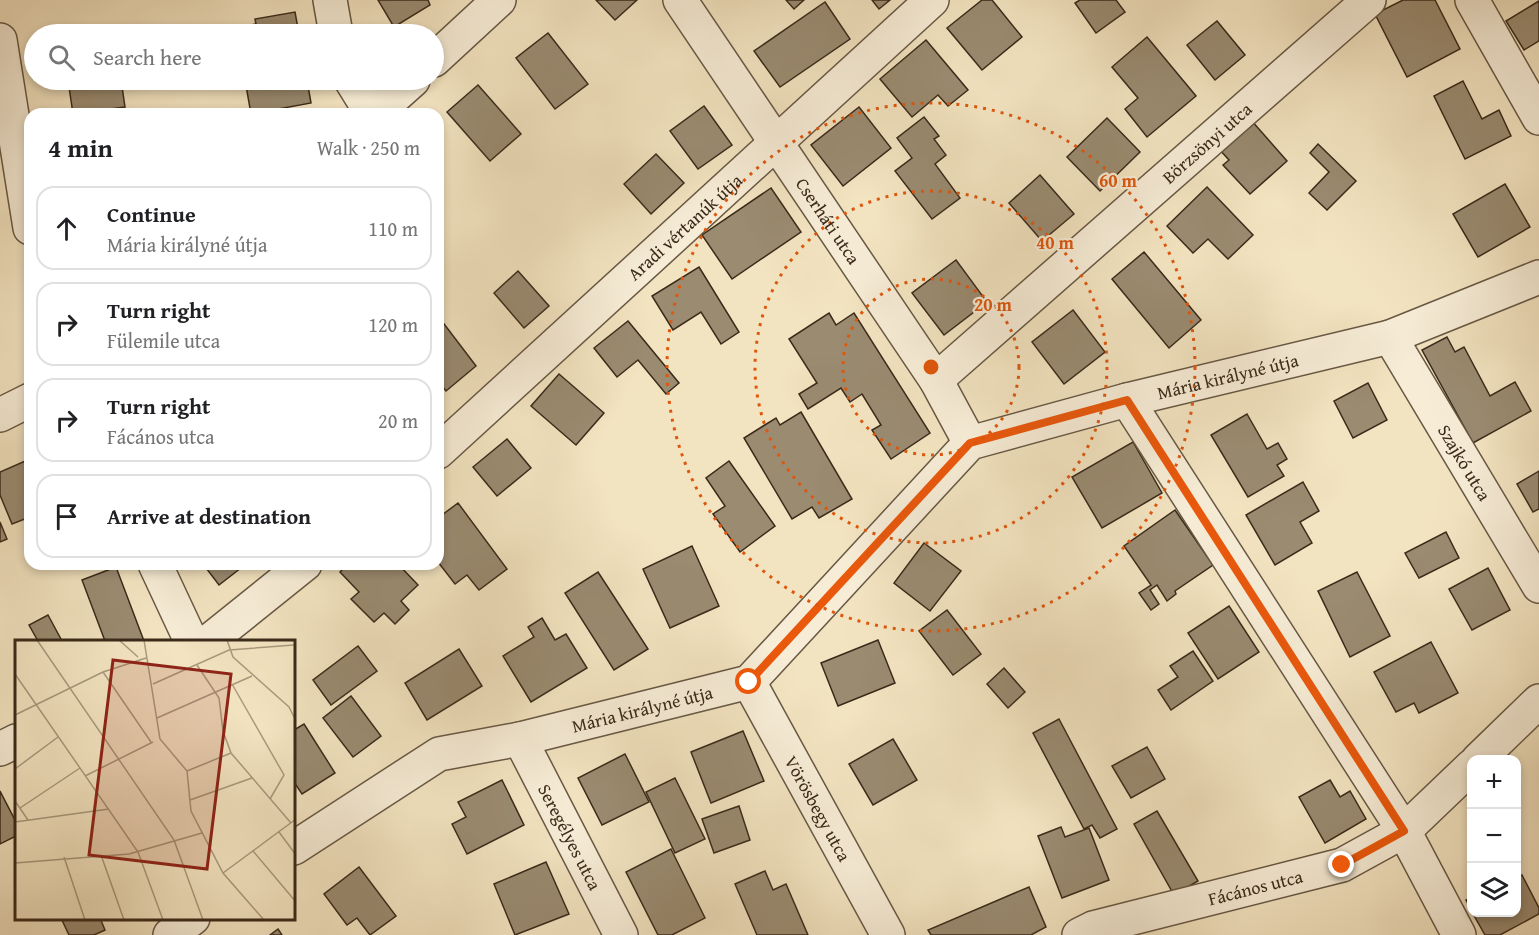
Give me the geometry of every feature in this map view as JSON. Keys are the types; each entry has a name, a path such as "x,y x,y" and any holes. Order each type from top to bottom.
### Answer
{"street":[{"path":"330,0 334,24"},
{"path":"444,51 500,0"},
{"name":"Cserháti utca","path":"680,0 936,380 970,443"},
{"name":"Aradi vértanúk útja","path":"444,447 932,0"},
{"name":"Börzsönyi utca","path":"936,380 1369,0"},
{"path":"1472,0 1539,118"},
{"path":"0,40 5,102 24,198"},
{"path":"357,90 369,108"},
{"path":"380,108 401,90"},
{"name":"Mária királyné útja","path":"970,443 1127,400 1390,337 1539,277"},
{"name":"Szajkó utca","path":"1390,337 1539,586"},
{"path":"1127,400 1404,831 1459,935"},
{"path":"0,415 24,403"},
{"path":"749,682 970,443"},
{"path":"158,570 191,640"},
{"path":"210,640 298,570"},
{"name":"Mária királyné útja","path":"296,847 439,754 520,739 749,682"},
{"name":"Vörösbegy utca","path":"749,682 888,935"},
{"path":"1482,755 1539,701"},
{"name":"Seregélyes utca","path":"520,739 621,935"},
{"path":"0,750 15,742"},
{"name":"Fácános utca","path":"1079,935 1093,928 1342,865 1404,831 1467,771"},
{"path":"170,935 191,920"}],"building":[{"path":"378,0 428,0 430,5 399,24 392,24"},
{"path":"596,0 637,0 615,20"},
{"path":"786,0 804,0 794,9"},
{"path":"872,0 890,0 879,9"},
{"path":"982,0 992,0 1022,37 982,70 947,28"},
{"path":"1080,0 1116,0 1125,12 1096,33 1075,3"},
{"path":"1403,0 1435,0 1460,49 1407,77 1375,14"},
{"path":"1539,1 1539,41 1524,50 1506,21"},
{"path":"825,2 850,39 780,87 754,51"},
{"path":"295,12 297,24 256,24 255,19"},
{"path":"1217,21 1245,55 1215,80 1187,45"},
{"path":"548,33 588,84 555,109 516,58"},
{"path":"1147,37 1196,96 1147,137 1125,109 1138,98 1112,67"},
{"path":"926,40 968,90 948,106 938,95 912,117 880,79"},
{"path":"1463,81 1482,119 1499,110 1511,136 1465,159 1434,96"},
{"path":"478,85 521,134 490,161 447,112"},
{"path":"69,90 122,90 125,107 72,108"},
{"path":"247,90 309,90 311,103 284,108 250,108"},
{"path":"704,106 732,145 698,169 670,131"},
{"path":"859,107 891,148 843,186 811,145"},
{"path":"924,117 939,136 934,139 946,155 935,164 960,198 932,219 895,171 912,158 897,138"},
{"path":"1107,118 1140,152 1100,191 1067,157"},
{"path":"1251,120 1287,161 1250,194 1223,165 1229,160 1219,149"},
{"path":"1318,144 1356,181 1327,210 1309,193 1329,172 1310,153"},
{"path":"656,154 684,183 651,214 624,184"},
{"path":"1040,175 1074,214 1042,241 1009,203"},
{"path":"1505,184 1530,227 1478,257 1453,214"},
{"path":"1207,187 1253,235 1228,259 1208,239 1193,253 1167,226"},
{"path":"771,188 801,232 732,279 702,235"},
{"path":"1144,252 1201,320 1169,348 1112,279"},
{"path":"956,260 987,302 944,335 912,293"},
{"path":"699,267 739,332 721,344 701,312 673,330 652,296"},
{"path":"518,271 549,306 524,328 494,293"},
{"path":"1073,310 1105,352 1064,384 1032,342"},
{"path":"829,313 836,325 854,313 930,433 891,459 872,430 881,425 862,394 850,402 841,388 808,409 799,394 817,383 789,339"},
{"path":"628,321 679,383 666,394 638,360 617,377 594,348"},
{"path":"444,324 476,366 446,391 444,388"},
{"path":"1447,337 1455,352 1464,347 1490,396 1515,382 1531,411 1473,443 1422,350"},
{"path":"559,374 604,413 576,445 531,406"},
{"path":"1368,383 1387,420 1353,438 1334,401"},
{"path":"801,412 852,499 819,518 812,507 792,519 744,438 776,418 780,425"},
{"path":"1247,414 1267,449 1278,443 1287,459 1277,465 1284,476 1248,497 1211,435"},
{"path":"507,439 531,468 497,496 473,467"},
{"path":"1133,442 1162,493 1102,528 1072,477"},
{"path":"729,461 775,526 740,552 713,514 725,506 706,478"},
{"path":"24,462 24,519 12,524 0,495 0,472"},
{"path":"1539,471 1539,509 1533,512 1517,484"},
{"path":"1303,482 1319,511 1300,522 1312,543 1275,565 1246,515"},
{"path":"458,503 507,569 479,590 467,575 455,584 444,570 444,514"},
{"path":"1175,510 1213,565 1175,591 1176,594 1167,601 1157,585 1150,590 1159,604 1151,610 1139,593 1151,585 1124,546"},
{"path":"0,522 7,539 0,542"},
{"path":"1446,532 1459,558 1419,578 1405,553"},
{"path":"924,543 961,571 930,611 894,583"},
{"path":"692,546 719,606 670,628 643,569"},
{"path":"1488,568 1510,610 1472,630 1449,589"},
{"path":"108,570 117,570 144,640 105,640 82,580"},
{"path":"208,570 238,570 219,585"},
{"path":"342,570 404,570 418,585 401,601 409,610 395,624 384,613 374,622 351,599 359,592 340,572"},
{"path":"598,572 648,649 614,670 565,593"},
{"path":"1357,572 1390,636 1350,657 1318,591"},
{"path":"1229,606 1259,652 1218,679 1188,633"},
{"path":"947,610 981,654 953,675 919,631"},
{"path":"48,615 61,640 37,640 29,625"},
{"path":"542,618 555,640 566,634 587,668 531,702 503,656 534,637 528,627"},
{"path":"878,640 895,683 838,706 821,663"},
{"path":"1431,642 1458,693 1419,713 1414,703 1396,712 1374,672"},
{"path":"358,646 377,671 331,705 313,680"},
{"path":"459,649 482,686 427,720 405,683"},
{"path":"1193,651 1213,681 1171,710 1158,690 1178,677 1170,666"},
{"path":"1004,668 1025,692 1008,708 987,684"},
{"path":"351,696 381,736 353,757 323,718"},
{"path":"1059,719 1117,829 1100,838 1092,825 1084,829 1033,733"},
{"path":"304,724 335,773 302,794 296,785 296,729"},
{"path":"743,731 764,781 711,803 691,752"},
{"path":"893,739 917,780 873,805 849,764"},
{"path":"1147,747 1165,779 1131,798 1112,766"},
{"path":"625,754 649,802 602,825 578,778"},
{"path":"675,778 705,839 675,853 646,792"},
{"path":"502,780 524,825 467,854 452,824 466,817 458,802"},
{"path":"1330,780 1340,797 1350,791 1366,819 1325,843 1299,797"},
{"path":"0,791 15,820 15,836 0,844"},
{"path":"739,806 750,840 714,853 702,819"},
{"path":"1157,811 1198,881 1174,895 1134,824"},
{"path":"1061,827 1065,837 1089,828 1109,880 1062,898 1038,836"},
{"path":"671,849 705,918 672,935 658,935 626,872"},
{"path":"546,862 569,914 515,935 494,884"},
{"path":"359,867 396,916 370,935 357,918 347,925 324,894"},
{"path":"765,871 773,890 786,884 808,935 757,935 735,884"},
{"path":"1521,876 1539,908 1539,914 1500,935 1485,935 1475,917 1521,917"},
{"path":"1029,887 1046,927 1031,935 931,935 928,930"},
{"path":"62,920 101,920 105,930 94,935 69,935"},
{"path":"278,929 282,935 270,935"}],"route":[{"path":"749,682 970,443 1127,400 1404,831 1342,865"}]}
